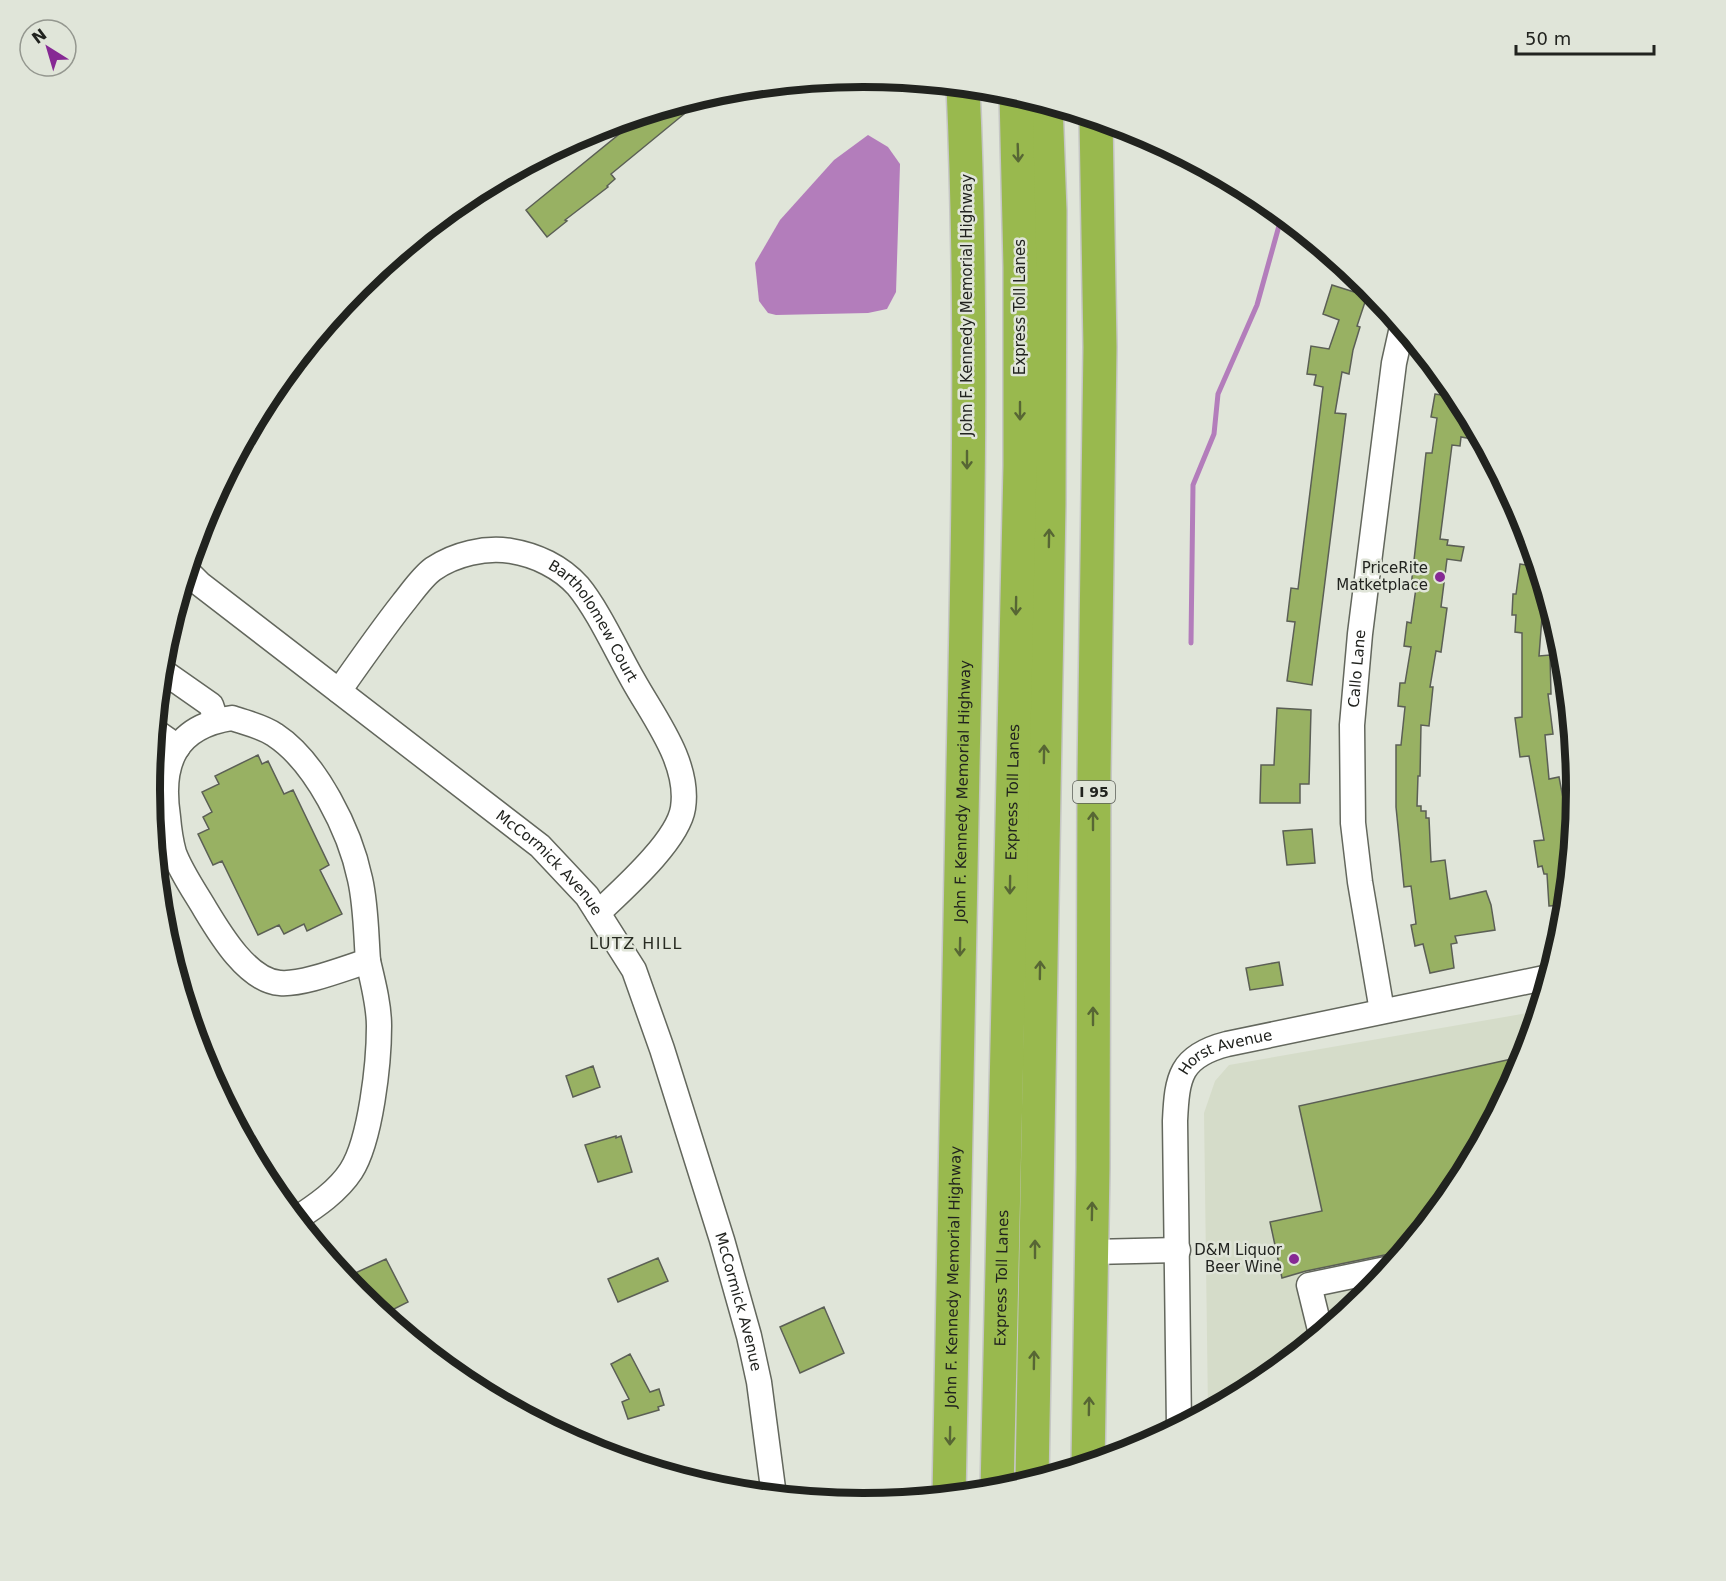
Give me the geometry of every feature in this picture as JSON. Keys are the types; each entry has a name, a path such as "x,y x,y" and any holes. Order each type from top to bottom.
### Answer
{"highway":[{"name":"John F. Kennedy Memorial Highway","path":"949,1489 966,637 968,347 963,94"},
{"name":"Express Toll Lanes","path":"998,1480 1020,455 1020,278 1016,105"},
{"name":"Express Toll Lanes","path":"1032,1473 1049,504 1050,211 1046,111"},
{"name":"I 95","path":"1088,1457 1100,347 1096,127"}],"street":[{"name":"Callo Lane","path":"1382,1011 1360,882 1353,823 1352,725 1360,634 1394,363 1400,337"},
{"name":"Bartholomew Court","path":"339,691 412,592 432,570 452,559 473,552 498,549 521,552 547,562 565,574 579,587 668,741 684,783 683,810 674,831 638,874 598,913"},
{"name":"McCormick Avenue","path":"193,577 540,846 587,896 598,913 634,970 662,1049 722,1240 759,1382 773,1488"},
{"path":"170,675 211,705 216,720"},
{"path":"302,1215 335,1190 352,1170 363,1141 371,1107 377,1065 379,1023 369,962 361,881 349,842 320,784 306,765 275,735 232,718 216,720 195,730 171,757 166,785 166,808 175,854 222,938 259,976 280,984 304,980 369,962"},
{"path":"162,736 178,747"},
{"name":"Horst Avenue","path":"1179,1418 1176,1098 1178,1082 1191,1060 1209,1049 1541,979"},
{"path":"1092,1252 1178,1250"},
{"path":"1319,1326 1309,1285 1376,1271"}],"shaded area":[{"path":"868,135 888,147 900,164 896,292 887,309 868,313 776,315 768,313 759,301 755,263 780,220 834,160"},
{"path":"1530,1012 1494,1102 1448,1181 1421,1219 1392,1254 1327,1319 1291,1349 1208,1404 1204,1113 1215,1081 1229,1065"}],"building":[{"path":"690,109 611,174 615,179 608,187 547,237 526,210 627,128"},
{"path":"1332,285 1361,294 1366,299 1357,326 1360,327 1349,374 1342,372 1335,413 1346,414 1312,685 1287,681 1295,622 1287,621 1291,588 1298,589 1323,387 1314,385 1316,375 1307,374 1311,346 1329,349 1339,320 1323,314"},
{"path":"1435,394 1445,396 1472,439 1461,437 1460,446 1452,445 1440,539 1448,540 1447,545 1464,547 1461,561 1447,559 1441,607 1447,608 1441,652 1436,651 1430,687 1433,687 1429,726 1421,725 1417,806 1421,806 1421,811 1426,811 1426,818 1429,818 1431,862 1445,860 1450,899 1486,891 1495,930 1455,936 1457,943 1451,944 1454,968 1430,973 1423,944 1415,946 1411,925 1416,924 1411,886 1404,887 1396,807 1396,745 1401,745 1405,707 1398,706 1400,683 1405,683 1411,647 1404,646 1407,622 1411,623 1416,588 1411,587 1426,453 1432,453 1437,418 1431,417"},
{"path":"1520,564 1530,566 1545,618 1542,617 1539,656 1550,655 1551,694 1548,694 1553,734 1545,735 1549,779 1559,777 1566,814 1556,906 1549,906 1547,874 1544,874 1542,866 1538,867 1534,841 1544,840 1529,756 1520,757 1515,718 1522,717 1522,633 1515,632 1516,615 1512,615 1513,594 1516,594"},
{"path":"1277,708 1311,710 1309,784 1300,784 1300,803 1260,803 1261,765 1274,765"},
{"path":"258,755 262,764 268,761 284,794 293,790 329,865 320,870 342,914 307,931 304,924 284,934 279,925 258,935 222,861 213,865 198,834 209,829 203,817 212,812 202,792 219,784 215,776"},
{"path":"1312,829 1315,863 1287,865 1283,831"},
{"path":"1279,962 1283,985 1250,990 1246,968"},
{"path":"1514,1059 1494,1102 1448,1181 1393,1253 1282,1278 1270,1222 1322,1211 1299,1106"},
{"path":"593,1066 600,1087 573,1097 566,1076"},
{"path":"616,1136 616,1138 621,1136 632,1172 598,1182 585,1145"},
{"path":"658,1258 668,1281 618,1302 608,1279"},
{"path":"386,1259 408,1302 390,1311 353,1274"},
{"path":"824,1307 844,1353 800,1373 780,1327"},
{"path":"630,1354 650,1392 659,1389 664,1405 658,1407 659,1410 628,1419 622,1402 629,1399 611,1364"}],"waterway":[{"path":"1191,643 1193,485 1214,434 1218,394 1257,305 1280,224"}],"place":[{"name":"PriceRite Matketplace","path":"1440,577"},
{"name":"D&M Liquor Beer Wine","path":"1294,1259"}],"district":[{"name":"LUTZ HILL","path":"636,943"}]}
